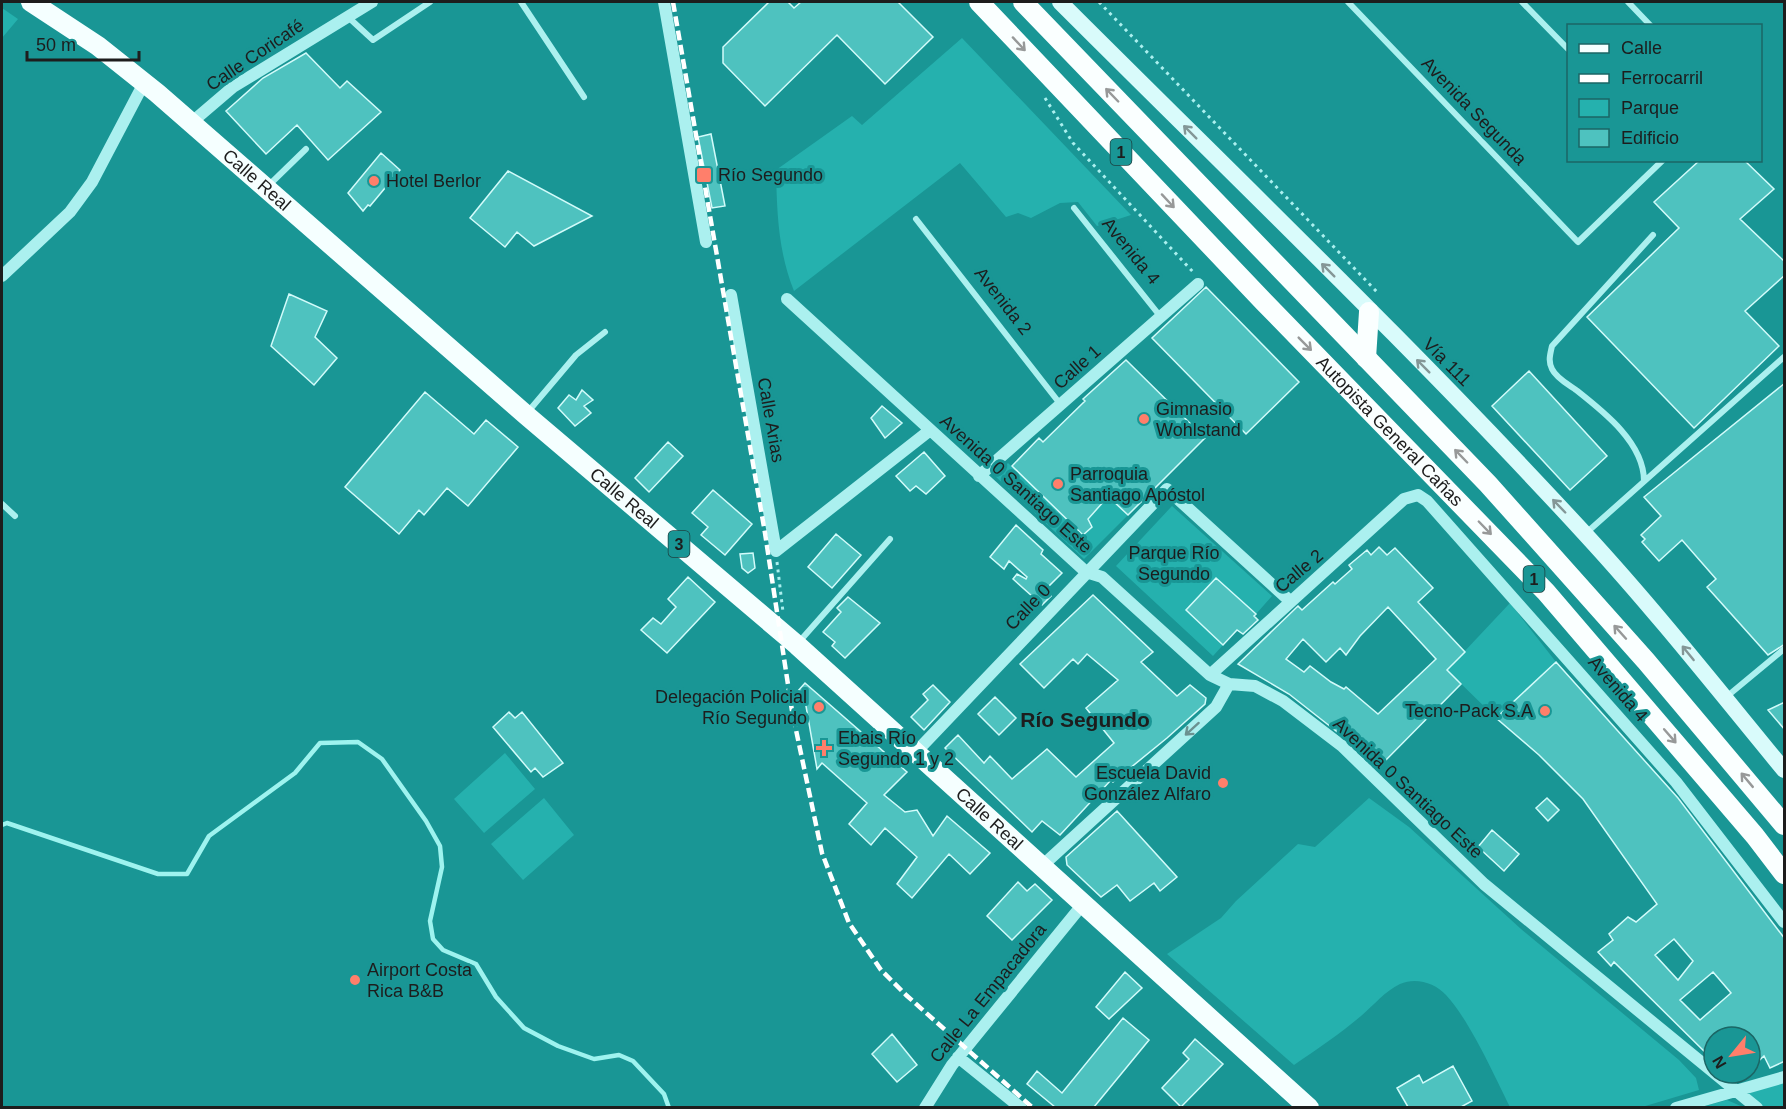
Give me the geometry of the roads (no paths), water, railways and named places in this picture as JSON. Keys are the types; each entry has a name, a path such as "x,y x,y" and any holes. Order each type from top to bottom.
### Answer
{"highway":[{"name":"Autopista General Cañas","path":"979,2 1264,302 1546,592 1785,874"},
{"name":"Autopista General Cañas","path":"1023,2 1512,511 1646,661 1785,825"},
{"path":"1366,358 1377,306"}],"main road":[{"name":"Calle Real","path":"32,2 98,46 192,122 526,415 791,640 917,751 1309,1107"},
{"name":"Vía 111","path":"1060,2 1377,306 1585,534 1785,770"}],"street":[{"name":"Calle Coricafé","path":"192,122 233,87 372,2"},
{"path":"664,2 706,242"},
{"path":"2,276 70,212 92,182 144,82"},
{"name":"Calle 1","path":"979,476 1198,284"},
{"name":"Calle Arias","path":"732,295 776,551 929,431"},
{"name":"Avenida 0 Santiago Este","path":"787,299 1086,572 1102,577 1210,675 1229,684 1245,684 1265,691 1283,701 1342,746 1484,884 1757,1107"},
{"name":"Calle 0","path":"917,751 1167,489 1290,601"},
{"name":"Calle 2","path":"1210,675 1411,495"},
{"name":"Avenida 4","path":"1411,495 1418,495 1427,501 1676,782 1785,922"},
{"path":"1042,866 1216,707 1229,684"},
{"name":"Calle La Empacadora","path":"925,1107 958,1057 1083,904"},
{"path":"958,1057 1021,1107"},
{"path":"1676,1107 1785,1077"}],"lane":[{"path":"347,16 373,40 430,2"},
{"path":"520,2 584,97"},
{"name":"Avenida Segunda","path":"1348,2 1578,242 1661,162"},
{"path":"1522,2 1567,47"},
{"path":"1628,2 1649,24"},
{"path":"266,187 306,150"},
{"name":"Avenida 4","path":"1074,208 1161,317"},
{"name":"Avenida 2","path":"916,219 1061,405"},
{"path":"1644,481 1644,467 1631,441 1592,402 1552,372 1549,361 1552,346 1653,235"},
{"path":"526,415 576,355 605,332"},
{"path":"1585,534 1785,357"},
{"path":"2,504 15,516"},
{"path":"791,640 890,539"},
{"path":"1725,698 1785,649"}],"waterway":[{"path":"2,825 7,823 158,874 187,874 209,836 295,773 320,743 358,742 382,759 426,821 440,846 442,867 430,921 433,939 443,950 476,964 496,997 524,1028 558,1046 594,1059 619,1055 633,1061 664,1094 669,1108"}],"railway":[{"path":"673,2 765,533 792,711 822,853 849,923 881,970 1033,1108"}],"place":[{"name":"Río Segundo","path":"704,175"},
{"name":"Hotel Berlor","path":"374,181"},
{"name":"Gimnasio Wohlstand","path":"1144,419"},
{"name":"Parroquia Santiago Apóstol","path":"1058,484"},
{"name":"Delegación Policial Río Segundo","path":"819,707"},
{"name":"Tecno-Pack S.A","path":"1545,711"},
{"name":"Ebais Río Segundo 1 y 2","path":"824,748"},
{"name":"Escuela David González Alfaro","path":"1223,783"},
{"name":"Airport Costa Rica B&B","path":"355,980"}],"district":[{"name":"Río Segundo","path":"1085,719"}],"park label":[{"name":"Parque Río Segundo","path":"1174,563"}]}
